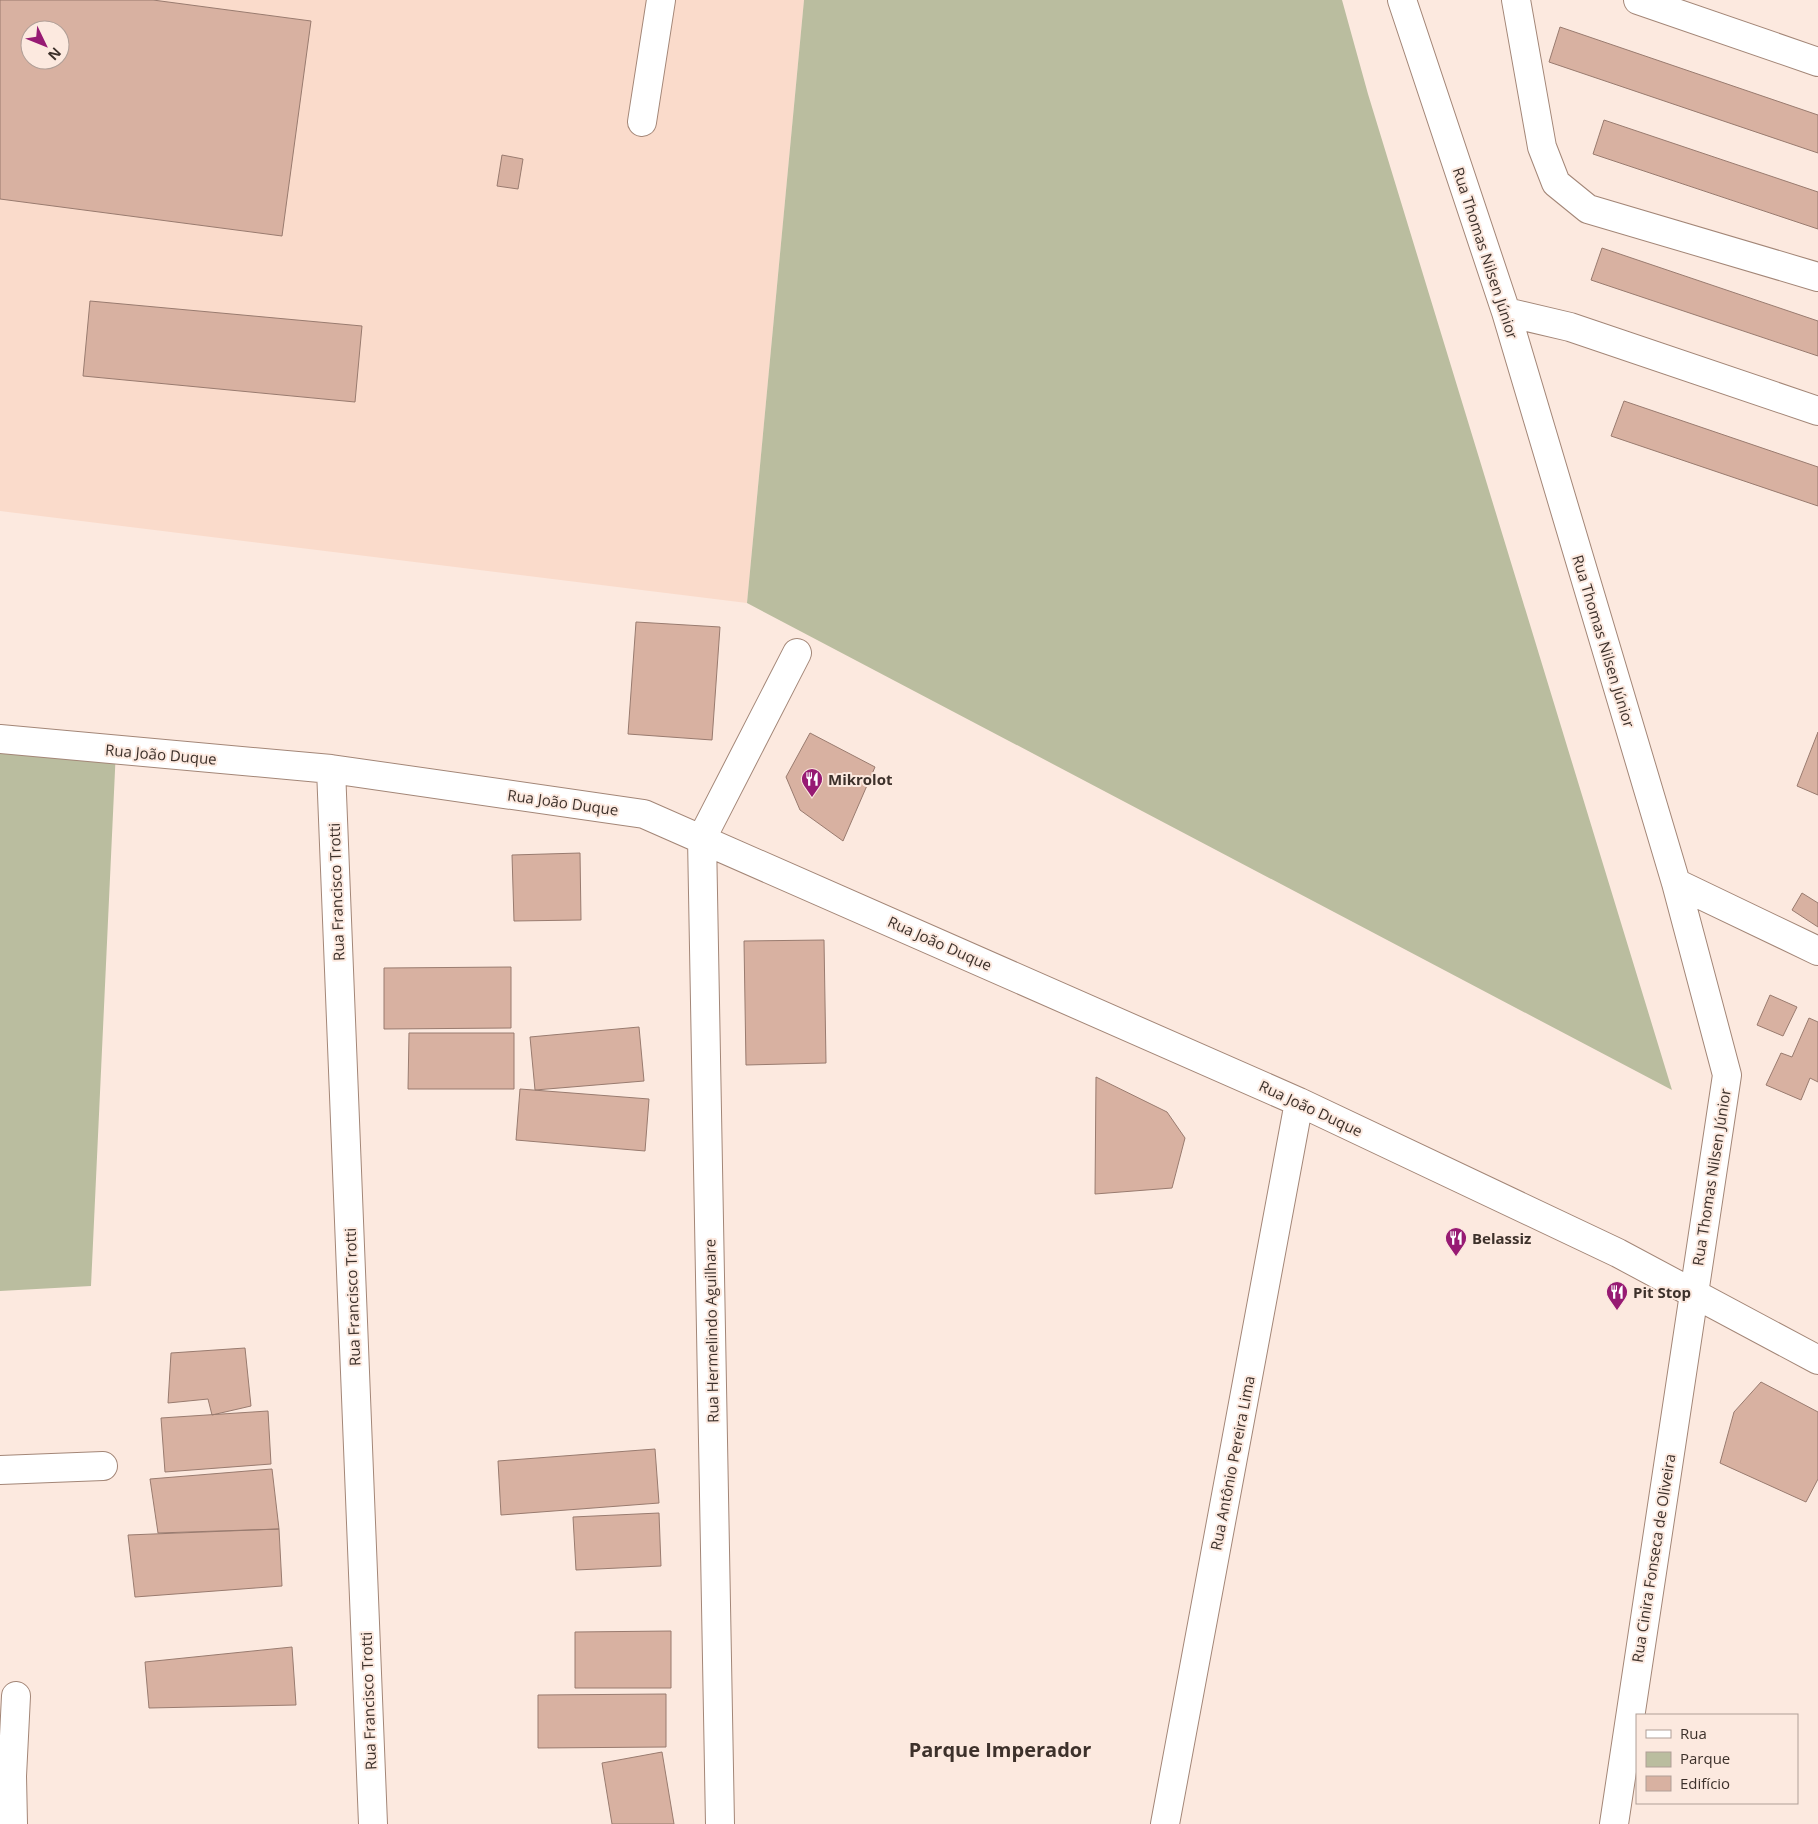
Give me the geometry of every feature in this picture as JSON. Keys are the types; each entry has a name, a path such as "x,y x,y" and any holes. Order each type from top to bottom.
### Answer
{"street":[{"path":"642,122 662,0"},
{"name":"Rua Thomas Nilsen Júnior","path":"1402,0 1506,312 1676,883 1727,1075 1693,1293"},
{"path":"1516,0 1542,147 1556,182 1588,209 1818,277"},
{"path":"1638,0 1818,62"},
{"path":"1506,312 1570,327 1818,411"},
{"path":"702,838 797,654"},
{"name":"Rua João Duque","path":"0,739 331,769 644,814 1299,1102 1618,1253 1818,1360"},
{"name":"Rua Francisco Trotti","path":"331,769 373,1824"},
{"name":"Rua Hermelindo Aguilhare","path":"702,838 720,1824"},
{"path":"1676,883 1818,951"},
{"name":"Rua Antônio Pereira Lima","path":"1164,1824 1299,1102"},
{"name":"Rua Cinira Fonseca de Oliveira","path":"1614,1824 1693,1293"},
{"path":"0,1470 103,1466"},
{"path":"13,1824 6,1777 16,1696"}],"shaded area":[{"path":"0,0 804,0 747,603 0,511"}],"green space":[{"path":"804,0 1342,0 1368,94 1672,1090 747,603"},
{"path":"0,747 116,749 91,1286 0,1291"}],"building":[{"path":"0,0 153,0 311,21 282,236 0,199"},
{"path":"1560,27 1818,115 1818,153 1549,62"},
{"path":"1604,120 1818,192 1818,229 1593,154"},
{"path":"502,155 523,159 518,189 497,186"},
{"path":"1602,248 1818,321 1818,356 1591,280"},
{"path":"90,301 362,326 355,402 83,376"},
{"path":"1624,401 1818,467 1818,506 1611,436"},
{"path":"636,622 720,627 712,740 628,734"},
{"path":"1818,732 1818,795 1797,786"},
{"path":"810,733 875,767 843,841 800,810 786,777"},
{"path":"580,853 581,920 514,921 512,855"},
{"path":"1802,893 1818,903 1818,927 1792,910"},
{"path":"824,940 826,1063 746,1065 744,941"},
{"path":"511,967 511,1028 384,1029 384,968"},
{"path":"1770,995 1797,1007 1783,1036 1757,1025"},
{"path":"1809,1018 1818,1022 1818,1082 1810,1078 1801,1100 1766,1085 1781,1053 1792,1057"},
{"path":"639,1027 644,1081 535,1090 530,1037"},
{"path":"409,1033 514,1033 514,1089 408,1089"},
{"path":"1096,1077 1167,1112 1185,1138 1172,1188 1095,1194"},
{"path":"520,1089 649,1099 645,1151 516,1140"},
{"path":"245,1348 251,1406 212,1415 208,1399 168,1403 171,1353"},
{"path":"1761,1382 1818,1412 1818,1479 1806,1502 1720,1463 1734,1412"},
{"path":"268,1411 271,1464 165,1472 161,1418"},
{"path":"655,1449 659,1503 501,1515 498,1461"},
{"path":"272,1469 279,1529 158,1533 150,1479"},
{"path":"659,1513 661,1566 576,1570 573,1517"},
{"path":"279,1529 282,1586 135,1597 128,1535"},
{"path":"671,1631 671,1688 575,1688 575,1632"},
{"path":"292,1647 296,1705 149,1708 145,1662"},
{"path":"666,1694 666,1747 538,1748 538,1695"},
{"path":"662,1752 674,1824 612,1824 602,1763"}],"place":[{"name":"Mikrolot","path":"812,798"},
{"name":"Belassiz","path":"1456,1257"},
{"name":"Pit Stop","path":"1617,1311"}],"district":[{"name":"Parque Imperador","path":"1000,1749"}]}
